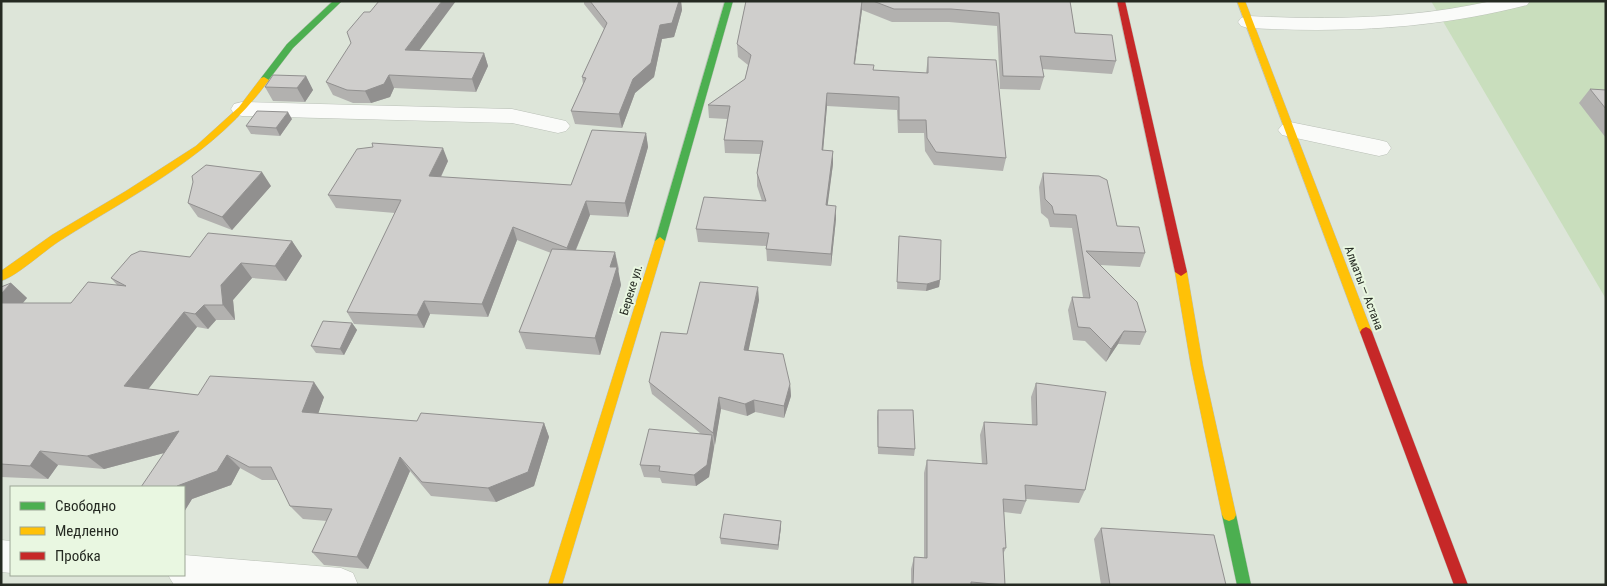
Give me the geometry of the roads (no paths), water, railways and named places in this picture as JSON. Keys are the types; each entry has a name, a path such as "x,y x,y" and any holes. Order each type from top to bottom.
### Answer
{"main road":[{"path":"1,277 56,238 130,194 199,148 242,109 290,46 338,1"},
{"name":"Береке ул.","path":"554,585 670,213 729,1"},
{"path":"1121,1 1177,246 1197,366 1244,585"},
{"name":"Алматы — Астана","path":"1240,1 1461,585"}],"street":[{"path":"1248,22 1310,25 1378,23 1427,19 1520,1"},
{"path":"242,109 512,116 558,126"},
{"path":"1290,130 1379,148"},
{"path":"185,572 341,585"}]}
